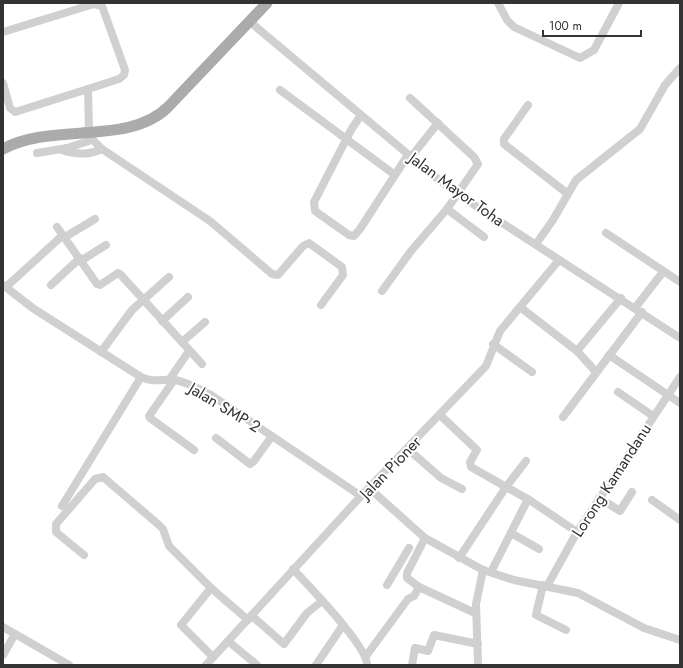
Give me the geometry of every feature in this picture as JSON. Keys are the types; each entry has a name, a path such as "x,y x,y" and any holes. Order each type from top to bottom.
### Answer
{"main road":[{"path":"3,148 20,141 36,137 88,134 131,127 157,117 267,3"}],"street":[{"path":"498,3 514,27 580,58 594,50 619,3"},
{"path":"3,32 94,4 102,6 125,70 124,75 119,79 15,112 10,108 3,83"},
{"name":"Jalan Mayor Toha","path":"249,21 410,156 458,194 680,337"},
{"path":"536,244 553,220 576,180 584,172 640,129 665,85 680,68"},
{"path":"88,89 88,134 102,149 201,214 272,274 278,275 304,246 309,243 342,267 344,274 320,305"},
{"path":"280,90 395,175"},
{"path":"382,291 411,251 447,209 477,166 477,162 438,123 410,98"},
{"path":"528,105 504,139 504,144 568,194"},
{"path":"361,115 346,139 314,202 315,211 349,235 354,236 395,175 438,123"},
{"path":"37,153 61,149 88,134"},
{"path":"61,149 82,154 90,154 102,149"},
{"path":"447,209 484,237"},
{"path":"4,286 64,236 95,219"},
{"path":"57,227 98,284 100,285 118,273 202,364"},
{"path":"606,232 663,272 680,282"},
{"path":"51,285 81,259 106,245"},
{"name":"Jalan Pioner","path":"206,665 250,618 293,568 486,366 493,344 500,331 559,260"},
{"path":"563,417 609,355 663,272"},
{"path":"101,352 125,318 142,300 169,277"},
{"name":"Jalan SMP 2","path":"4,286 34,309 141,377 151,381 172,380 185,383 211,395 361,496"},
{"path":"162,321 188,298"},
{"path":"576,351 621,298"},
{"path":"520,307 576,351 596,372"},
{"path":"182,342 205,322"},
{"path":"493,344 532,372"},
{"path":"189,351 149,416 194,450"},
{"path":"609,355 680,403"},
{"path":"62,506 141,377"},
{"name":"Lorong Kamandanu","path":"566,630 536,615 545,586 577,532 680,377"},
{"path":"618,392 653,416"},
{"path":"440,415 477,450 470,462 471,466 528,500 577,532"},
{"path":"216,438 250,464 254,461 272,436"},
{"path":"408,449 441,478 462,489"},
{"path":"459,558 506,487 526,461"},
{"path":"84,555 56,532 55,528 56,524 95,480 103,477 163,529 169,546 211,588 284,644 307,613 322,601"},
{"path":"369,488 425,538 459,558 487,571 514,580 578,593 644,628 680,640"},
{"path":"599,498 620,511 632,492"},
{"path":"478,665 476,613 477,595 487,571 511,533 528,500"},
{"path":"652,500 680,520"},
{"path":"511,533 539,549"},
{"path":"425,538 407,573 407,578 419,587 476,613"},
{"path":"387,585 409,548"},
{"path":"293,568 343,625 366,656 367,665"},
{"path":"397,569 407,573"},
{"path":"366,656 408,599 414,596 419,587"},
{"path":"211,588 181,625 213,657"},
{"path":"316,665 343,625"},
{"path":"3,627 69,665"},
{"path":"3,655 15,634"},
{"path":"412,665 415,648 428,651 434,635 478,644"},
{"path":"228,641 257,665"}]}
